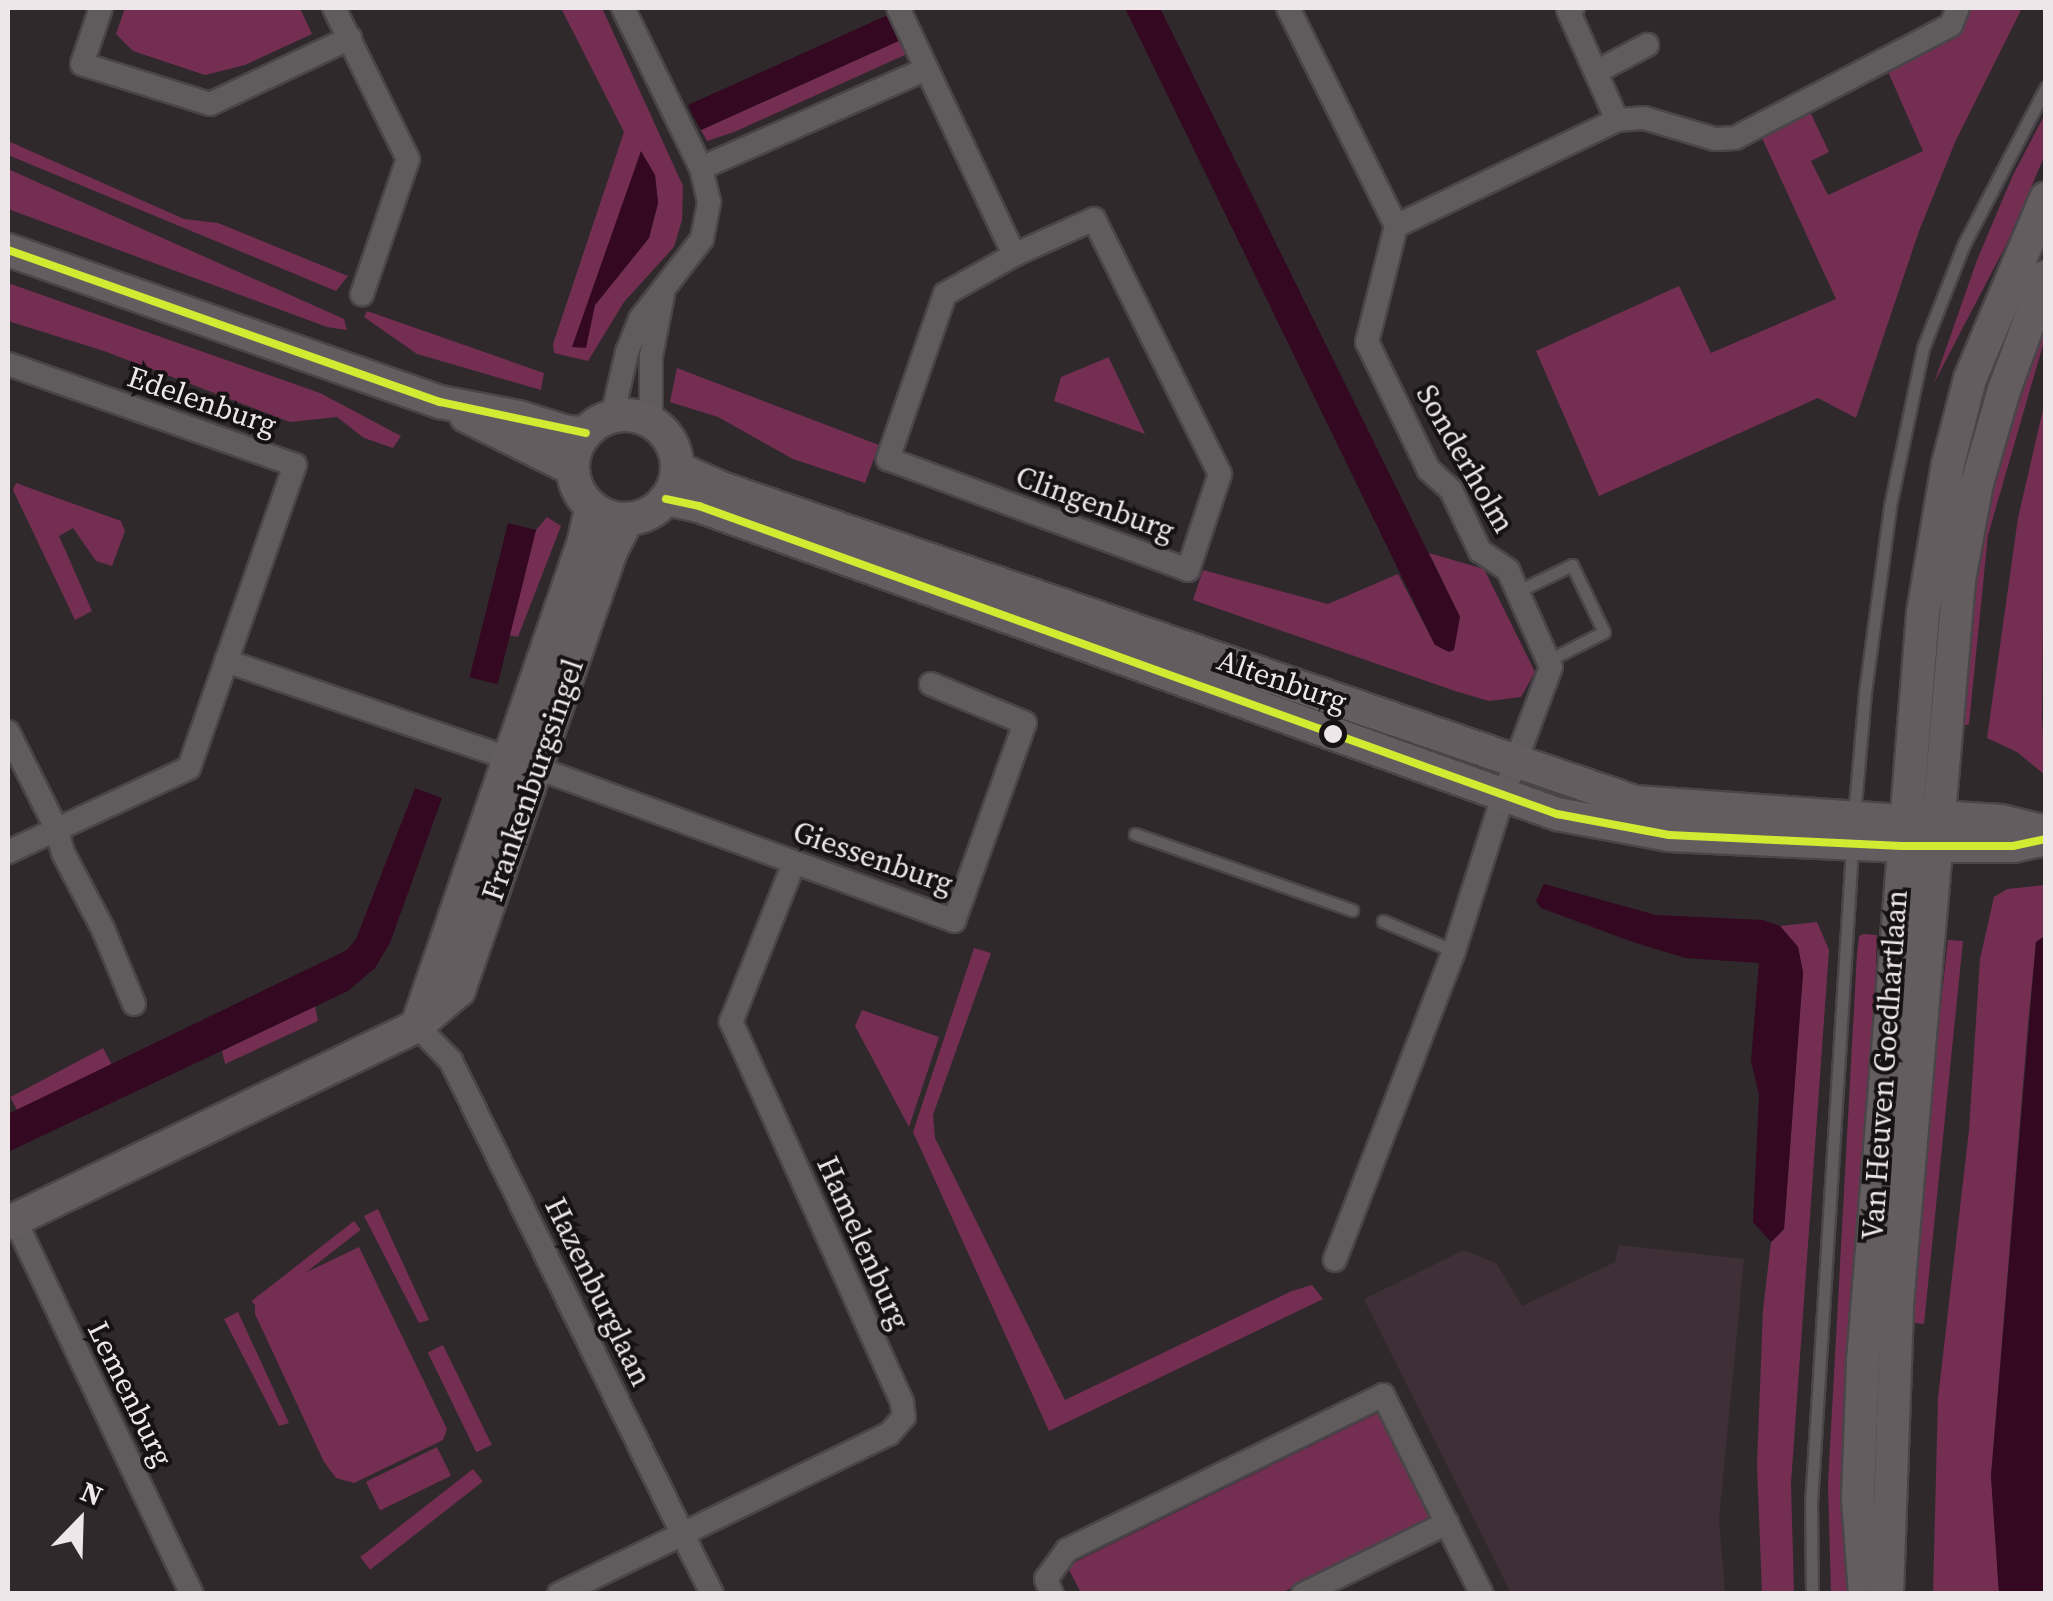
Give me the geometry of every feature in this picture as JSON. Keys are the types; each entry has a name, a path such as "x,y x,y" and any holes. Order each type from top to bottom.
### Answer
{"main road":[{"name":"Van Heuven Goedhartlaan","path":"1865,1594 1858,1498 1860,1429 1903,833 1923,613 1948,464 1970,379 2046,198"},
{"path":"8,250 440,402 573,470"},
{"name":"Van Heuven Goedhartlaan","path":"1887,1594 1897,1306 1960,580 1977,483 2004,390 2046,276"},
{"path":"440,402 519,417 567,432 599,424 633,416 651,422 670,440 671,483 654,510 627,518 591,507 579,491 573,470 576,451 599,424"},
{"name":"Altenburg","path":"671,483 721,488 1635,802 1853,831"},
{"name":"Altenburg","path":"671,483 1557,814 1614,827 1903,833 1938,830 2013,846 2046,835"},
{"name":"Frankenburgsingel","path":"417,1026 506,758 584,541 591,507"},
{"name":"Frankenburgsingel","path":"11,1222 417,1026 459,990 611,550 627,518"}],"street":[{"path":"101,8 82,64 210,104 350,38"},
{"path":"334,8 408,159 362,294"},
{"path":"599,424 642,318 707,226 708,202 701,168 623,8"},
{"path":"898,8 1014,255"},
{"path":"1288,8 1396,226 1617,120 1644,118 1715,138 1735,138 1951,25 1958,8"},
{"path":"1573,8 1568,10 1617,120"},
{"path":"1596,72 1647,45"},
{"path":"701,168 926,69"},
{"name":"Clingenburg","path":"1094,219 1220,474 1188,570 888,460 944,294 1014,255 1094,219"},
{"name":"Sonderholm","path":"1396,226 1367,342 1429,470 1451,490 1480,551 1508,570 1549,660"},
{"path":"651,422 651,356 665,286"},
{"name":"Edelenburg","path":"8,364 294,464 189,768 8,852"},
{"path":"1335,1260 1454,951 1504,793 1551,667 1549,660"},
{"path":"226,661 506,758"},
{"name":"Giessenburg","path":"506,758 954,921 1025,723 931,684"},
{"path":"8,732 56,828 62,853 103,929 134,1004"},
{"name":"Hamelenburg","path":"682,1532 889,1434 904,1417 902,1402 730,1022 794,862"},
{"name":"Hazenburglaan","path":"417,1026 452,1061 712,1594"},
{"name":"Lemenburg","path":"11,1222 192,1594"},
{"path":"1052,1594 1046,1580 1067,1550 1383,1395 1482,1594"},
{"path":"1303,1594 1447,1523"},
{"path":"559,1594 682,1532"}],"lane":[{"path":"1812,1594 1810,1504 1853,831 1864,692 1890,506 1922,348 1964,244 2046,86"},
{"path":"1518,592 1572,565 1604,632 1549,660"},
{"path":"1135,834 1352,910"},
{"path":"1384,921 1454,951"}],"shaded area":[{"path":"125,8 300,8 312,34 245,65 205,75 133,51 116,34"},
{"path":"561,8 602,8 683,186 682,220 674,247 624,302 588,361 554,353 553,344 624,132","holes":["655,175 658,203 649,238 595,305"]},
{"path":"1125,8 1160,8 1460,617 1454,650 1449,652 1435,645"},
{"path":"1971,8 2022,8 1956,140 1919,231 1856,418 1818,398 1599,496 1536,351 1679,286 1711,353 1836,299 1756,125 1805,101 1829,152 1811,161 1828,195 1923,151 1885,65 1962,31"},
{"path":"890,14 903,39 701,130 693,116 688,105"},
{"path":"903,39 907,54 734,132 707,141 701,130"},
{"path":"2045,114 2045,155 2006,245 1934,383 1977,260 2013,175"},
{"path":"8,141 184,219 218,223 348,276 336,291 8,155"},
{"path":"641,151 655,175 658,203 649,238 595,305 586,348 572,347"},
{"path":"8,169 344,319 347,330 327,327 8,209"},
{"path":"8,283 320,393 401,436 393,448 364,438 337,417 290,422 104,351 8,321"},
{"path":"2045,299 2045,338 1988,535 1969,724 1955,729 1978,521"},
{"path":"367,311 544,373 541,390 417,354 364,317"},
{"path":"1109,357 1145,434 1054,401 1061,377"},
{"path":"677,368 879,445 865,483 793,459 718,417 670,402"},
{"path":"2045,401 2042,718 2045,775 2017,752 1987,738 2018,518"},
{"path":"16,483 121,521 125,531 112,566 96,561 73,528 59,536 92,611 75,620 13,490"},
{"path":"547,517 561,526 518,637 501,633 536,530"},
{"path":"508,523 536,530 498,684 470,677"},
{"path":"1429,553 1484,569 1535,672 1521,697 1489,701 1455,691 1193,600 1203,570 1328,604 1398,574 1435,645 1460,617"},
{"path":"415,788 442,798 390,943 375,968 348,991 8,1152 8,1114 347,950 356,939"},
{"path":"1544,884 1656,915 1763,920 1780,926 1798,947 1803,972 1784,1229 1771,1242 1753,1222 1759,1095 1751,1061 1759,963 1685,958 1630,941 1541,908 1536,901"},
{"path":"2045,885 2045,936 2036,942 1991,1476 1999,1593 1933,1594 1938,1398 1969,1130 1980,959 1994,897 2007,889"},
{"path":"1817,922 1829,950 1791,1483 1794,1593 1762,1594 1757,1464 1763,1310 1771,1242 1784,1229 1803,973 1798,947 1780,926"},
{"path":"1877,935 1856,1593 1831,1594 1828,1484 1857,954 1859,936"},
{"path":"2045,936 2044,1593 1999,1593 1991,1476 2036,942"},
{"path":"1948,940 1963,941 1924,1324 1906,1322"},
{"path":"974,948 991,953 933,1115 935,1138 1065,1400 1292,1291 1312,1285 1323,1299 1049,1431 913,1132"},
{"path":"315,1006 318,1021 225,1064 222,1051"},
{"path":"862,1010 939,1037 909,1127 855,1026"},
{"path":"103,1048 112,1065 19,1114 10,1097"},
{"path":"378,1209 429,1320 419,1323 364,1216"},
{"path":"354,1221 361,1230 258,1310 252,1301"},
{"path":"1619,1245 1744,1259 1719,1519 1725,1593 1511,1593 1364,1299 1464,1250 1496,1263 1522,1306 1615,1262"},
{"path":"359,1247 447,1429 443,1440 354,1483 336,1478 324,1462 255,1314 255,1304 257,1296"},
{"path":"238,1312 289,1423 279,1426 224,1319"},
{"path":"443,1345 492,1445 476,1452 428,1352"},
{"path":"1380,1412 1434,1520 1281,1593 1081,1593 1067,1566"},
{"path":"437,1447 451,1476 380,1510 366,1482"},
{"path":"473,1469 483,1482 370,1570 360,1557"}],"transit line":[{"path":"8,250 440,402 586,433"},
{"path":"666,499 699,506 1557,814 1669,835 1902,846 2013,846 2046,839"}]}
